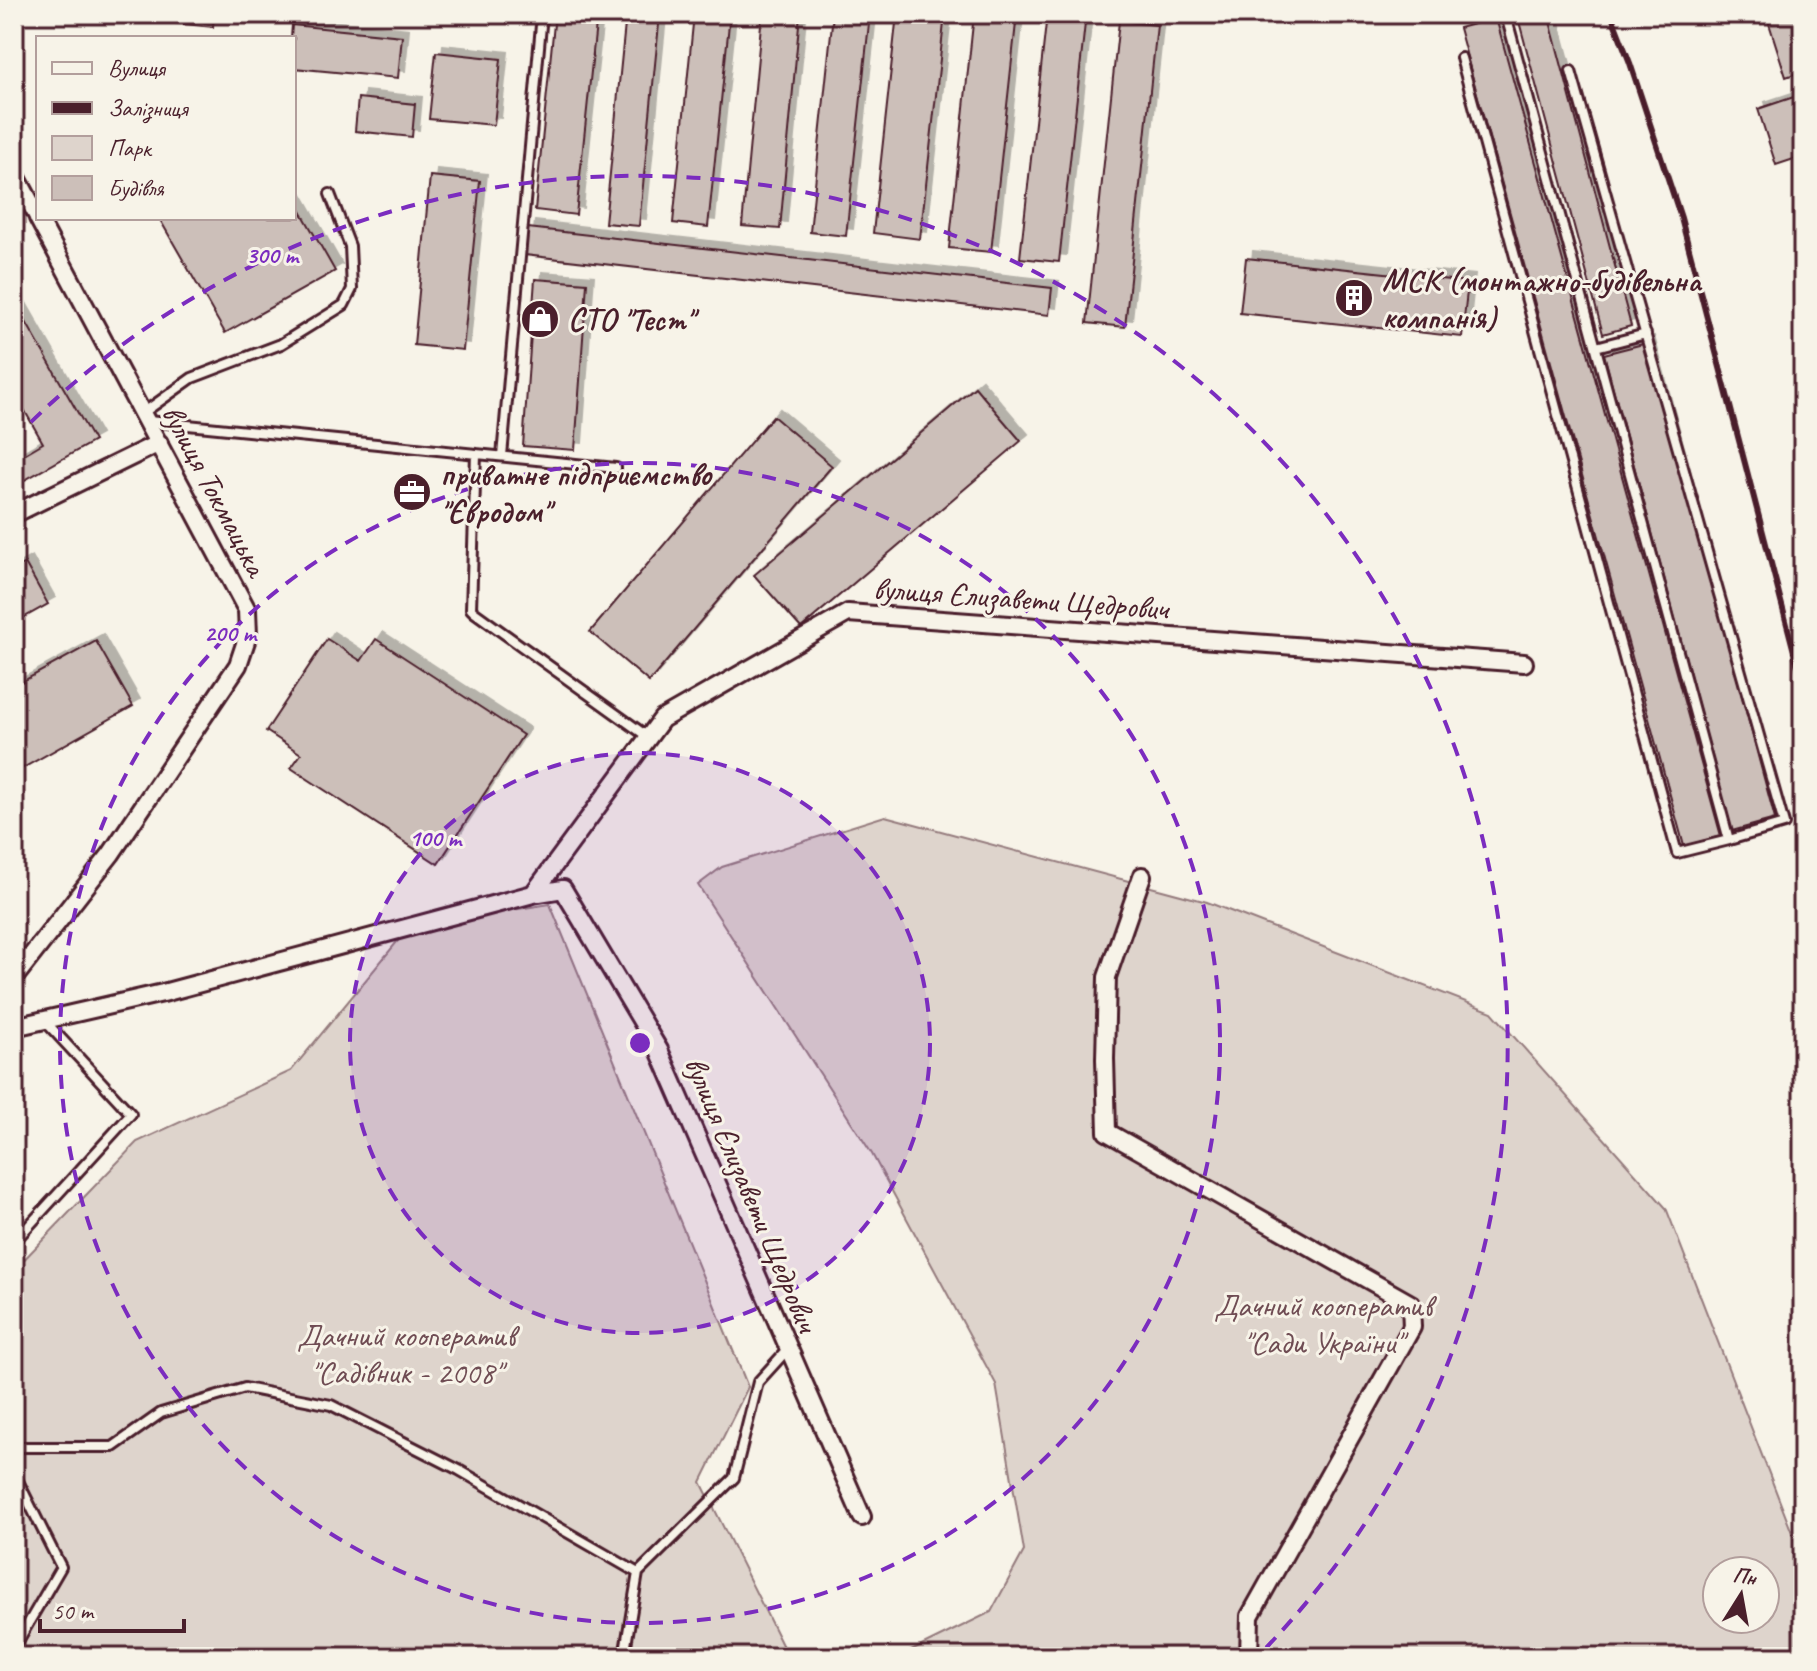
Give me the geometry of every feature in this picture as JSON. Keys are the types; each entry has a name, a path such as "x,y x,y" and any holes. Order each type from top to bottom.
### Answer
{"street":[{"name":"вулиця Токмацька","path":"14,172 36,214"},
{"name":"вулиця Токмацька","path":"14,978 111,854 238,665 248,635 247,610 39,220"},
{"path":"14,514 159,443"},
{"name":"вулиця Єлизавети Щедрович","path":"533,894 662,719 848,613 1524,663"},
{"path":"1142,876 1107,977 1107,1132 1411,1304 1412,1327 1250,1616 1249,1657"},
{"name":"вулиця Єлизавети Щедрович","path":"14,1027 163,993 533,894 563,889 659,1050 862,1517"}],"lane":[{"path":"502,456 542,14"},
{"path":"1504,14 1729,840"},
{"path":"1461,58 1677,853 1784,824 1571,71"},
{"path":"145,417 192,378 281,344 344,305 352,289 350,246 330,194"},
{"path":"1596,347 1646,334"},
{"path":"145,417 616,468"},
{"path":"476,454 471,609 649,738"},
{"path":"14,1242 131,1114 44,1020"},
{"path":"624,1657 638,1573 734,1478 758,1382 788,1348"},
{"path":"14,1447 113,1447 161,1413 245,1388 331,1405 459,1470 638,1573"},
{"path":"14,1473 61,1567 14,1648"}],"green space":[{"name":"Дачний кооператив \"Сади України\"","path":"885,816 1207,902 1492,1012 1666,1208 1803,1561 1803,1657 899,1657 991,1612 1024,1551 996,1384 872,1154 698,885 722,867"},
{"name":"Дачний кооператив \"Садівник - 2008\"","path":"550,904 748,1387 701,1482 788,1657 14,1657 14,1270 137,1142 291,1071 410,926"}],"building":[{"path":"105,14 214,14 213,27"},
{"path":"555,14 597,14 576,215 535,210"},
{"path":"626,14 660,14 639,226 605,223"},
{"path":"694,14 730,14 708,227 673,223"},
{"path":"762,14 800,14 780,229 742,226"},
{"path":"833,14 870,14 846,236 810,232"},
{"path":"897,14 945,14 920,239 873,233"},
{"path":"974,14 1017,14 991,252 949,248"},
{"path":"1047,14 1086,14 1059,262 1020,258"},
{"path":"1517,14 1548,14 1631,326 1603,334"},
{"path":"1766,14 1803,14 1803,71 1786,77"},
{"path":"1496,18 1721,836 1684,846 1459,28"},
{"path":"1119,21 1157,25 1125,327 1087,323"},
{"path":"292,25 402,36 398,78 296,68 296,36 291,36"},
{"path":"436,52 501,59 494,125 429,119"},
{"path":"1803,94 1803,156 1776,165 1758,109"},
{"path":"358,98 415,104 412,137 355,131"},
{"path":"430,176 480,181 463,350 414,345"},
{"path":"296,203 335,271 225,333 160,220 296,220"},
{"path":"528,228 1052,288 1049,315 525,255"},
{"name":"МСК (монтажно-будівельна компанія)","path":"1246,258 1468,282 1462,337 1240,313"},
{"path":"535,279 587,283 575,450 523,446"},
{"path":"14,301 94,441 14,486 14,460 43,443 14,392"},
{"path":"1647,343 1775,819 1732,831 1604,354"},
{"path":"975,387 1021,441 801,628 754,575"},
{"path":"773,416 832,466 649,682 590,632"},
{"path":"25,563 48,604 14,623 14,569"},
{"path":"327,639 361,661 376,639 523,735 438,864 291,768 301,754 266,731"},
{"path":"96,641 133,706 14,773 14,686"}],"railway":[{"path":"1611,14 1681,218 1803,686"}],"place":[{"name":"МСК (монтажно-будівельна компанія)","path":"1354,298"},
{"name":"СТО \"Тест\"","path":"540,319"},
{"name":"приватне підприємство \"Євродом\"","path":"412,492"}]}
